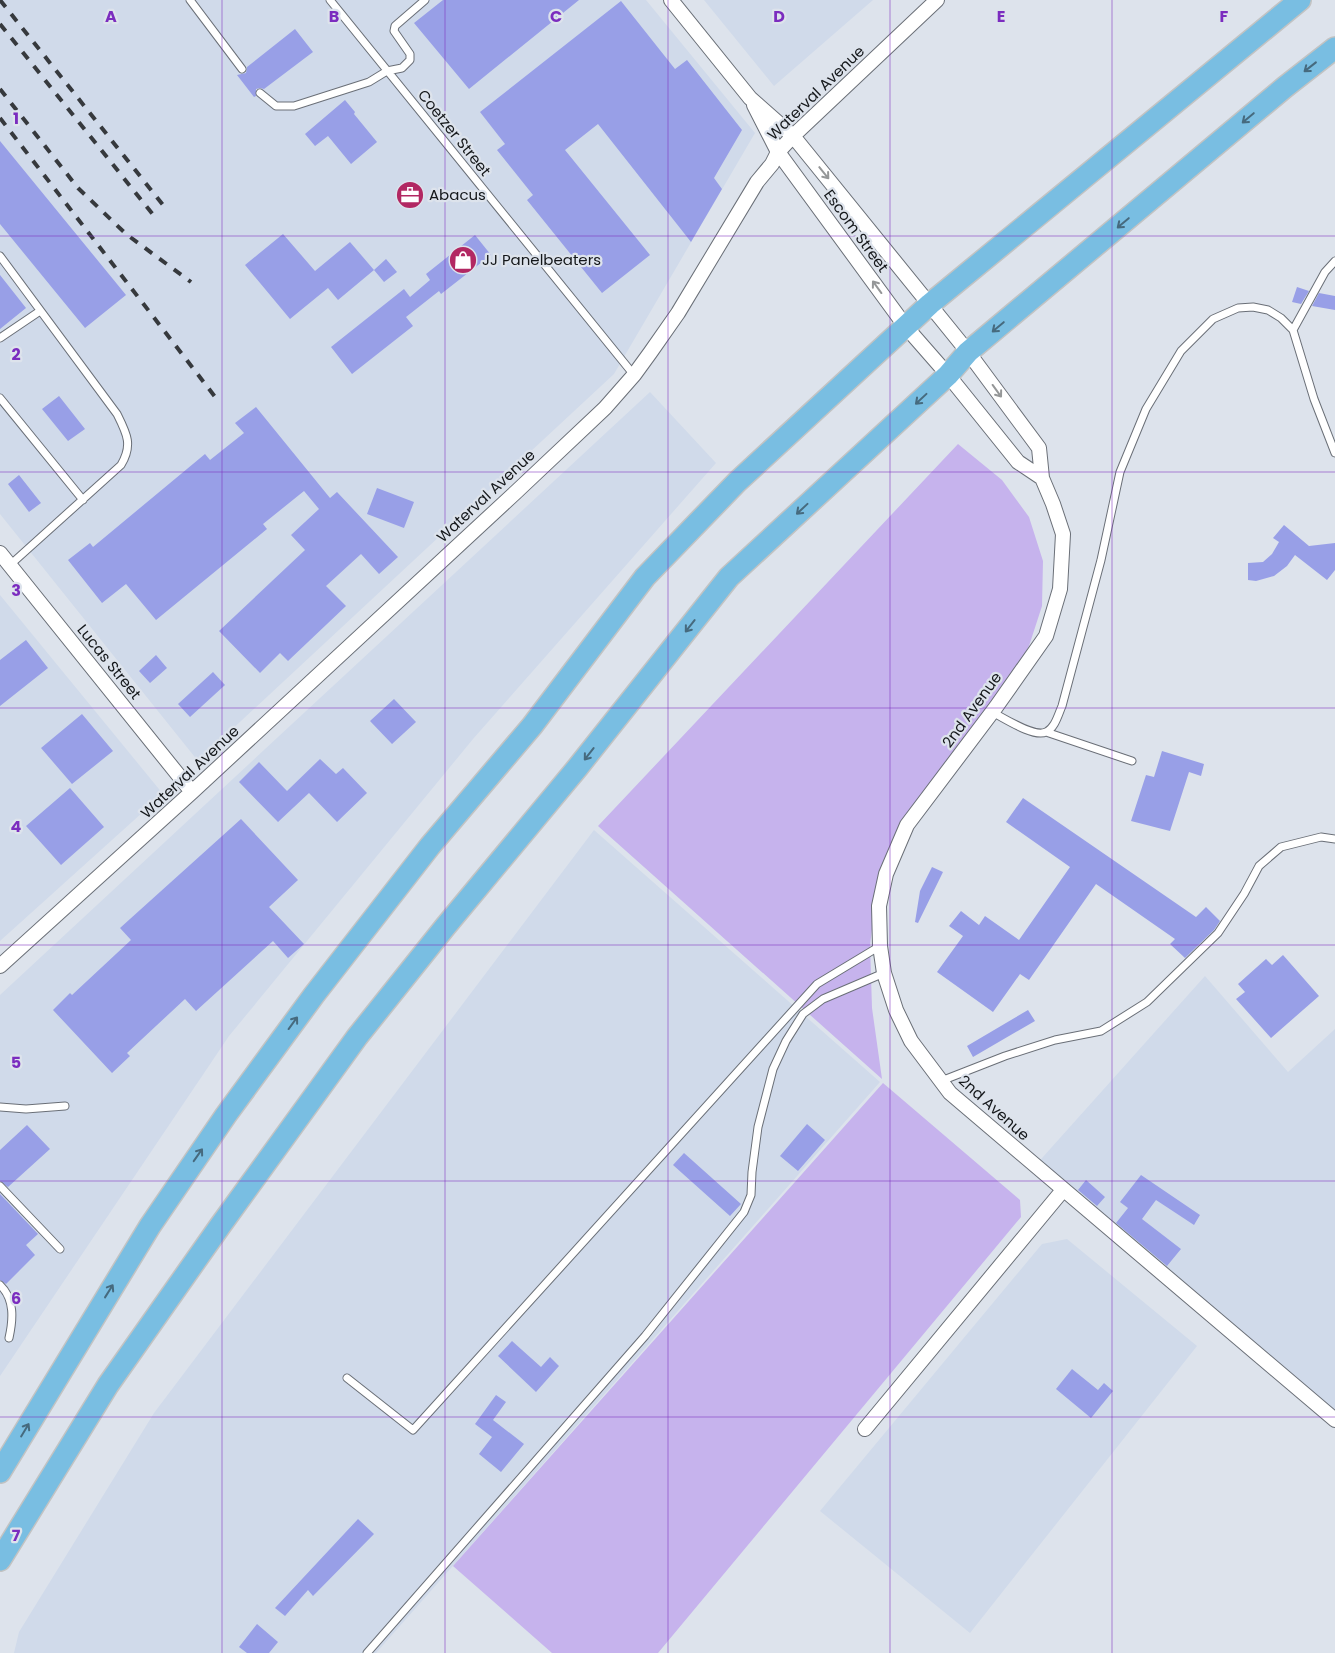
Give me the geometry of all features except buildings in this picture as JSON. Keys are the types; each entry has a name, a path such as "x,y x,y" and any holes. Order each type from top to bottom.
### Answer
{"main road":[{"path":"0,1472 160,1210 226,1115 314,995 430,846 532,726 645,577 737,482 930,304 1300,0"},
{"path":"0,1560 120,1369 220,1226 358,1037 445,927 578,767 728,577 948,375 968,352 1277,93 1335,48"}],"street":[{"name":"Escom Street","path":"671,0 750,98 793,136 968,352"},
{"name":"Waterval Avenue","path":"0,966 192,792 604,408 634,375 678,314 751,190 772,164 778,152 937,0"},
{"name":"Escom Street","path":"750,98 778,152 906,327 948,375"},
{"name":"2nd Avenue","path":"968,352 1039,448 1042,478 1063,534 1060,589 1046,636 992,712 907,825 886,874 879,906 880,946 884,973 896,1010 911,1041 950,1093 1335,1420"},
{"path":"948,375 1018,462 1042,478"},
{"name":"Lucas Street","path":"0,553 192,792"},
{"path":"865,1429 1063,1190"}],"lane":[{"path":"190,0 242,69"},
{"name":"Coetzer Street","path":"330,0 634,375"},
{"path":"260,93 276,106 294,106 369,82 387,71 402,68 410,60 410,54 394,31 395,26 425,0"},
{"path":"0,256 117,414 126,431 128,445 126,457 121,466 10,565"},
{"path":"1293,330 1325,272 1335,261"},
{"path":"1046,732 1056,722 1062,706 1101,560 1120,472 1146,409 1181,351 1213,319 1238,308 1254,307 1268,310 1281,318 1293,330 1314,399 1335,453"},
{"path":"0,338 40,311"},
{"path":"0,398 83,500"},
{"path":"992,712 1036,734 1046,732 1132,761"},
{"path":"941,1081 1005,1056 1056,1040 1100,1031 1147,1002 1218,933 1244,894 1259,866 1281,847 1320,837 1335,839"},
{"path":"346,1378 413,1430 817,984 880,946"},
{"path":"367,1653 645,1336 744,1212 751,1195 758,1127 773,1069 786,1041 803,1014 823,999 884,973"},
{"path":"0,1107 26,1109 65,1106"},
{"path":"0,1186 60,1249"},
{"path":"0,1285 6,1290 11,1301 12,1323 9,1338"}],"shaded area":[{"path":"0,0 646,0 755,133 614,374 198,761 0,514"},
{"path":"704,0 873,0 774,86"},
{"path":"650,392 716,463 473,739 229,1036 0,1376 0,995"},
{"path":"958,444 1002,480 1029,517 1043,561 1042,606 1029,646 1011,680 894,848 877,891 870,945 872,1008 882,1079 598,826"},
{"path":"0,595 163,794 0,941"},
{"path":"594,830 880,1082 376,1653 14,1653 19,1632 154,1413"},
{"path":"1205,976 1288,1072 1335,1029 1335,1423 1034,1167"},
{"path":"883,1083 1020,1200 1021,1217 658,1653 552,1653 453,1566"},
{"path":"1067,1239 1197,1346 970,1633 820,1511 1042,1244"}],"railway":[{"path":"0,0 167,210"},
{"path":"0,24 155,217"},
{"path":"0,89 78,188 126,234 191,282"},
{"path":"0,118 216,398"}],"place":[{"name":"Abacus","path":"410,195"},
{"name":"JJ Panelbeaters","path":"463,260"}]}
